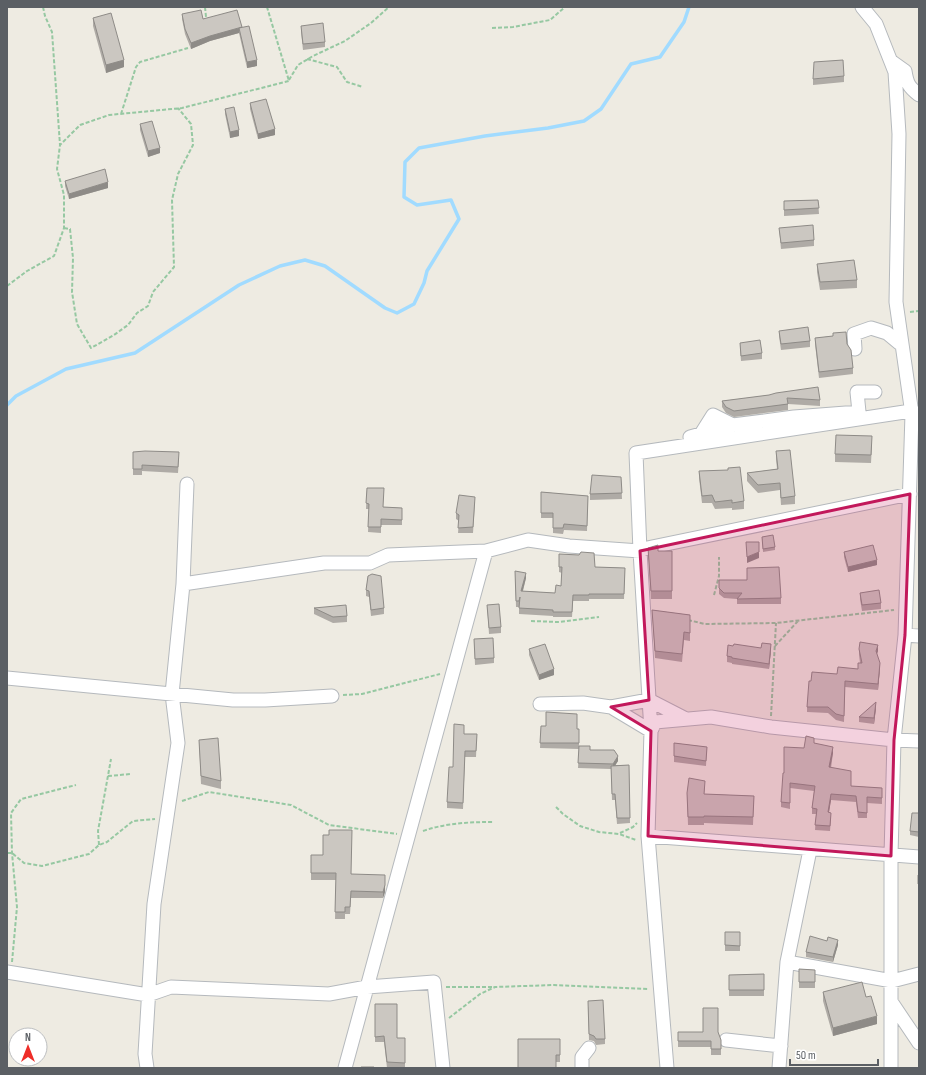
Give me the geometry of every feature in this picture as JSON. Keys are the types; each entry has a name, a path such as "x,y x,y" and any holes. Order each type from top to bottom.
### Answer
{"street":[{"path":"862,7 876,24 895,72 899,134 896,302 901,343 916,413 910,494 914,526 894,740 891,856 891,1068"},
{"path":"891,61 906,71 907,81 912,89 919,95"},
{"path":"855,349 854,334 871,328 887,333 901,343"},
{"path":"667,448 671,443 733,425 794,417 859,412 857,392 875,392"},
{"path":"667,1068 648,840 651,731 640,551 636,452 912,411 916,413"},
{"path":"147,1068 145,1054 154,904 178,743 172,694 183,584 187,484"},
{"path":"183,584 324,563 370,563 388,555 486,551 528,540 569,546 640,551 648,548 910,494"},
{"path":"345,1068 486,551"},
{"path":"905,635 919,636"},
{"path":"7,678 233,700 265,700 332,696"},
{"path":"540,704 583,703 611,707 649,700 686,719"},
{"path":"611,707 651,731"},
{"path":"651,731 655,722 711,717 771,727 894,740 919,741"},
{"path":"648,840 919,857"},
{"path":"778,1066 781,1046 787,962 810,850"},
{"path":"787,962 892,981 919,974"},
{"path":"9,973 148,995 171,987 330,994 367,987 434,982 443,1068"},
{"path":"892,1003 919,1043"},
{"path":"726,1040 781,1046"},
{"path":"582,1068 582,1056 589,1048"}],"path":[{"path":"7,286 27,271 54,256 64,228 64,195 57,169 60,146 52,32 43,7"},
{"path":"205,7 206,17"},
{"path":"267,7 289,81"},
{"path":"60,146 80,125 109,115 182,108 289,81 298,64 344,41 371,23 389,7"},
{"path":"492,28 513,27 550,20 565,7"},
{"path":"121,114 136,67 140,62 188,48"},
{"path":"307,60 337,67 347,82 363,87"},
{"path":"64,228 70,229 73,258 72,292 77,324 91,348 128,325 137,313 148,306 154,292 174,267 172,200 178,174 193,145 192,124 178,108"},
{"path":"714,595 719,576 719,557"},
{"path":"683,619 705,624 776,623 906,609"},
{"path":"531,621 558,622 599,617"},
{"path":"775,647 799,620"},
{"path":"771,727 776,623"},
{"path":"332,696 362,694 454,671"},
{"path":"100,845 98,831 111,759"},
{"path":"108,776 131,774"},
{"path":"9,973 17,907 12,853 11,813 21,799 76,785"},
{"path":"169,804 209,792 291,805 328,825 408,836 434,827 458,823 494,822"},
{"path":"556,808 580,826 599,832 619,834 648,840"},
{"path":"619,834 633,827 648,811"},
{"path":"7,852 12,853 24,863 42,866 89,854 133,822 167,818"},
{"path":"435,987 554,985 660,989"},
{"path":"439,1026 480,994 495,987"}],"highlighted area":[{"path":"910,494 905,635 894,740 891,856 648,836 651,731 611,707 649,700 640,551"}],"building":[{"path":"201,10 203,19 237,10 242,27 191,43 185,29 182,14"},
{"path":"111,13 124,60 106,65 93,18"},
{"path":"323,23 325,42 303,44 301,26"},
{"path":"249,26 257,60 247,62 239,28"},
{"path":"843,60 844,76 813,79 814,62"},
{"path":"266,99 275,129 258,134 250,103"},
{"path":"234,107 239,130 230,132 225,109"},
{"path":"152,121 160,148 148,151 140,124"},
{"path":"105,169 108,182 69,194 65,181"},
{"path":"818,200 819,208 784,210 784,201"},
{"path":"813,225 814,240 781,243 779,228"},
{"path":"854,260 857,280 820,282 817,264"},
{"path":"808,327 810,341 781,344 779,331"},
{"path":"846,332 847,344 851,350 853,368 819,372 815,338 833,336 833,333"},
{"path":"760,340 762,353 741,356 740,343"},
{"path":"818,387 820,400 787,398 788,404 734,411 726,407 722,401 769,395"},
{"path":"836,435 872,436 871,455 835,454"},
{"path":"790,450 795,496 781,498 780,483 758,485 747,473 778,469 776,451"},
{"path":"133,452 179,452 178,467 142,465 142,469 133,469"},
{"path":"740,467 744,501 732,503 732,500 715,502 712,495 702,496 699,471 728,470 728,468"},
{"path":"592,475 621,477 622,493 590,494"},
{"path":"367,488 384,488 383,507 402,508 402,520 381,519 381,527 368,527 369,504 366,503"},
{"path":"541,492 588,496 587,526 564,524 563,528 553,528 553,513 541,513"},
{"path":"459,495 475,497 473,527 458,528 459,515 456,513"},
{"path":"773,535 775,547 763,549 762,537"},
{"path":"746,542 759,542 759,552 747,557"},
{"path":"658,545 658,551 672,551 672,591 651,591 648,548"},
{"path":"873,545 877,560 848,567 844,552"},
{"path":"581,552 594,553 595,567 625,568 624,594 573,595 572,612 553,612 553,610 519,608 520,597 519,601 516,601 515,571 526,573 521,591 555,593 556,585 561,586 562,567 559,567 559,554 579,555"},
{"path":"779,567 781,598 737,599 742,593 724,593 719,588 719,580 747,580 747,568"},
{"path":"372,574 381,576 384,608 371,610 369,591 366,590 368,576"},
{"path":"879,590 881,603 862,605 860,593"},
{"path":"499,604 501,627 489,628 487,605"},
{"path":"346,605 347,616 333,617 314,608"},
{"path":"652,610 690,615 690,633 684,632 682,654 655,651"},
{"path":"493,638 494,658 475,659 474,639"},
{"path":"860,642 878,645 876,651 880,663 878,684 845,681 844,716 836,714 828,707 807,707 809,681 811,681 812,672 837,674 838,667 858,669 858,663 862,663 859,649"},
{"path":"762,643 771,644 769,664 727,656 728,645 733,646 734,644 761,648"},
{"path":"545,644 554,669 539,675 529,649"},
{"path":"876,702 874,718 859,717"},
{"path":"546,712 577,714 579,743 540,743 541,726 546,726"},
{"path":"454,724 464,725 464,734 477,734 476,751 465,751 463,803 447,802 449,767 453,767"},
{"path":"806,736 814,738 814,743 833,747 829,767 851,771 851,786 882,788 882,798 867,797 867,813 858,812 856,796 831,794 828,812 831,813 830,826 815,825 817,809 812,808 815,786 790,783 790,803 781,802 784,773 784,747 804,748"},
{"path":"218,738 221,781 201,776 199,740"},
{"path":"674,743 707,747 706,761 674,756"},
{"path":"579,746 590,746 590,750 614,750 618,756 613,764 578,763"},
{"path":"629,765 630,818 617,818 615,794 612,794 611,766"},
{"path":"689,778 705,781 704,794 754,796 753,817 688,817 687,793"},
{"path":"912,813 919,813 919,832 910,831"},
{"path":"329,830 352,830 351,874 385,875 383,892 351,891 350,907 345,907 345,912 335,912 336,873 311,873 311,855 323,855 323,835 329,835"},
{"path":"725,932 740,932 740,946 725,945"},
{"path":"810,936 827,941 828,937 838,940 833,957 806,952"},
{"path":"799,969 815,970 815,982 799,982"},
{"path":"764,974 764,990 729,990 729,975"},
{"path":"862,982 866,997 871,996 877,1016 833,1028 823,992"},
{"path":"603,1000 605,1039 596,1039 594,1036 589,1034 588,1001"},
{"path":"375,1004 397,1004 397,1038 405,1038 405,1063 387,1062 384,1036 375,1037"},
{"path":"703,1008 718,1008 718,1032 721,1040 721,1049 711,1049 711,1041 678,1041 678,1032 703,1032"},
{"path":"518,1039 560,1039 560,1055 556,1055 556,1068 518,1068"},
{"path":"374,1067 374,1068 361,1068"}],"waterway":[{"path":"7,405 16,396 66,369 135,353 239,285 280,266 305,260 325,266 385,308 397,313 414,304 424,283 427,271 459,219 451,200 417,205 404,197 405,162 419,148 584,121 601,109 631,64 660,57 684,22 689,7"}]}
